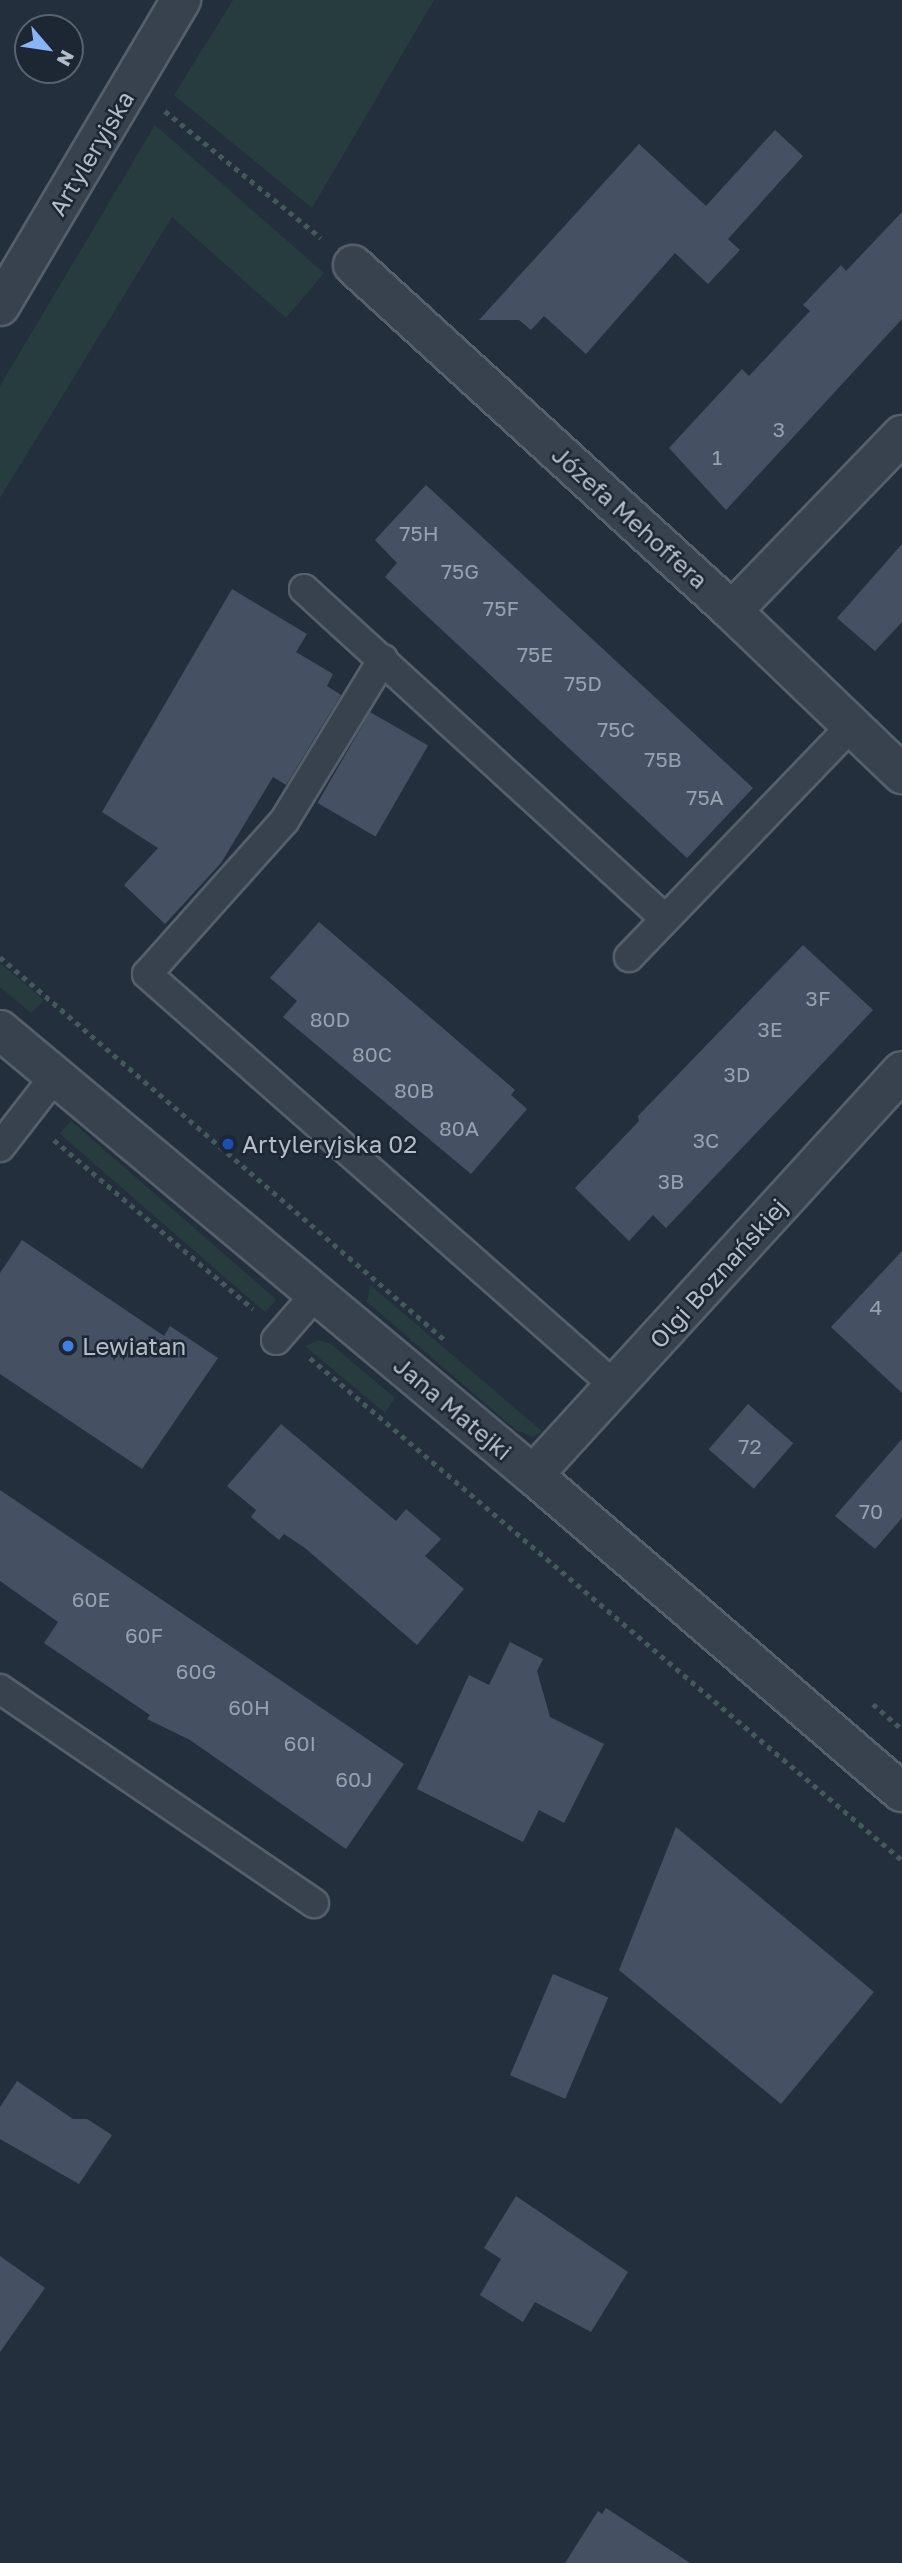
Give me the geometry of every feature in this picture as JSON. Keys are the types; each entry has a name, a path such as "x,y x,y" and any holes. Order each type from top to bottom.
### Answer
{"street":[{"name":"Artyleryjska","path":"0,306 181,0"},
{"name":"Józefa Mehoffera","path":"353,265 732,611 902,774"},
{"path":"732,611 902,435"},
{"name":"Jana Matejki","path":"0,1030 533,1475 902,1791"},
{"name":"Olgi Boznańskiej","path":"533,1475 902,1071"}],"lane":[{"path":"304,589 665,919"},
{"path":"383,659 284,821 147,974 615,1386"},
{"path":"629,957 851,726"},
{"path":"0,1147 55,1076"},
{"path":"279,1337 316,1294"},
{"path":"0,1689 314,1903"}],"path":[{"path":"131,85 353,265"},
{"path":"0,957 448,1342"},
{"path":"50,1136 279,1337 902,1860"}],"green space":[{"path":"233,0 434,0 312,208 174,95"},
{"path":"155,125 324,273 286,318 172,217 0,498 0,386"},
{"path":"0,963 44,1000 31,1013 0,987"},
{"path":"71,1121 276,1299 265,1312 60,1134"},
{"path":"370,1285 542,1431 533,1437 516,1430 367,1302"},
{"path":"319,1340 331,1344 395,1398 385,1413 305,1346"}],"building":[{"path":"775,130 803,156 728,239 740,250 708,284 675,253 586,354 544,316 531,330 519,320 479,320 639,144 706,206"},
{"path":"902,212 902,319 726,510 669,448 742,369 749,376 810,311 803,305 841,265 846,271"},
{"path":"426,485 753,788 687,858 385,577 397,563 375,540"},
{"path":"902,544 902,622 875,651 837,618"},
{"path":"232,589 307,634 296,652 333,674 327,686 341,695 286,785 273,777 221,863 165,924 124,885 158,848 102,812"},
{"path":"370,712 428,746 376,836 318,803"},
{"path":"319,922 515,1090 511,1095 527,1109 471,1174 283,1017 297,1001 270,978"},
{"path":"803,945 873,1010 666,1228 653,1215 629,1241 575,1188 639,1121 638,1116"},
{"path":"22,1240 164,1336 170,1326 218,1358 142,1469 0,1374 0,1273"},
{"path":"902,1251 902,1393 831,1327"},
{"path":"748,1404 793,1443 754,1489 709,1449"},
{"path":"281,1424 396,1521 406,1509 441,1539 425,1556 464,1589 417,1645 305,1548 284,1534 279,1540 251,1517 256,1510 227,1486"},
{"path":"902,1439 902,1518 875,1549 835,1516"},
{"path":"0,1490 404,1764 346,1849 190,1740 147,1719 150,1715 44,1643 58,1622 0,1581"},
{"path":"510,1642 543,1659 537,1671 550,1717 604,1744 564,1823 539,1810 523,1842 417,1789 469,1675 489,1685"},
{"path":"676,1827 874,1992 781,2104 619,1970"},
{"path":"553,1974 608,1997 565,2099 510,2075"},
{"path":"17,2081 73,2119 87,2119 112,2135 79,2184 0,2139 0,2107"},
{"path":"516,2196 628,2272 591,2332 535,2302 523,2322 480,2295 501,2259 484,2248"},
{"path":"0,2256 45,2288 0,2352"},
{"path":"606,2508 690,2563 565,2563 598,2511 602,2514"}],"place":[{"name":"Artyleryjska 02","path":"228,1144"},
{"name":"Lewiatan","path":"68,1346"}]}
